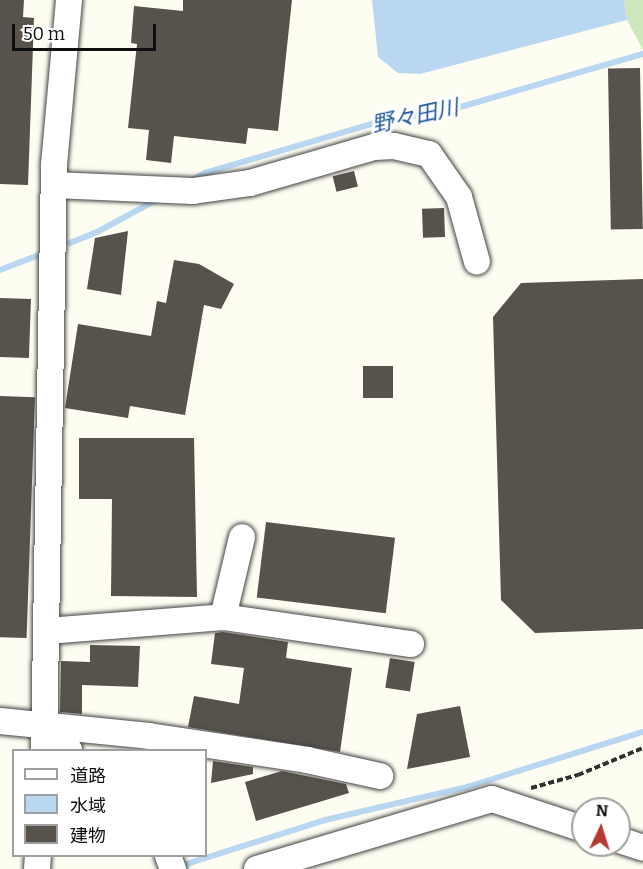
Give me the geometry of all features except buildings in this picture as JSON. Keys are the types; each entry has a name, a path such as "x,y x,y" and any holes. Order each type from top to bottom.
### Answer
{"street":[{"path":"44,738 54,185 69,0"},
{"path":"54,185 193,191 250,183 374,147 394,146 429,154 459,197 477,262"},
{"path":"223,616 242,537"},
{"path":"47,631 223,616 411,644"},
{"path":"0,721 67,749"},
{"path":"44,738 172,739 308,760 380,776"},
{"path":"257,869 492,799 571,825"}],"path":[{"path":"524,790 578,775 643,748"}],"green space":[{"path":"624,0 643,0 643,50 627,20"}],"water":[{"path":"372,0 624,0 627,20 420,74 398,73 378,57"}],"waterway":[{"name":"野々田川","path":"188,182 205,173 385,120 443,112 643,54"},
{"name":"野々田川","path":"70,243 99,231 158,199"},
{"name":"野々田川","path":"0,270 36,256"},
{"path":"177,867 325,820 467,787 643,732"}]}
